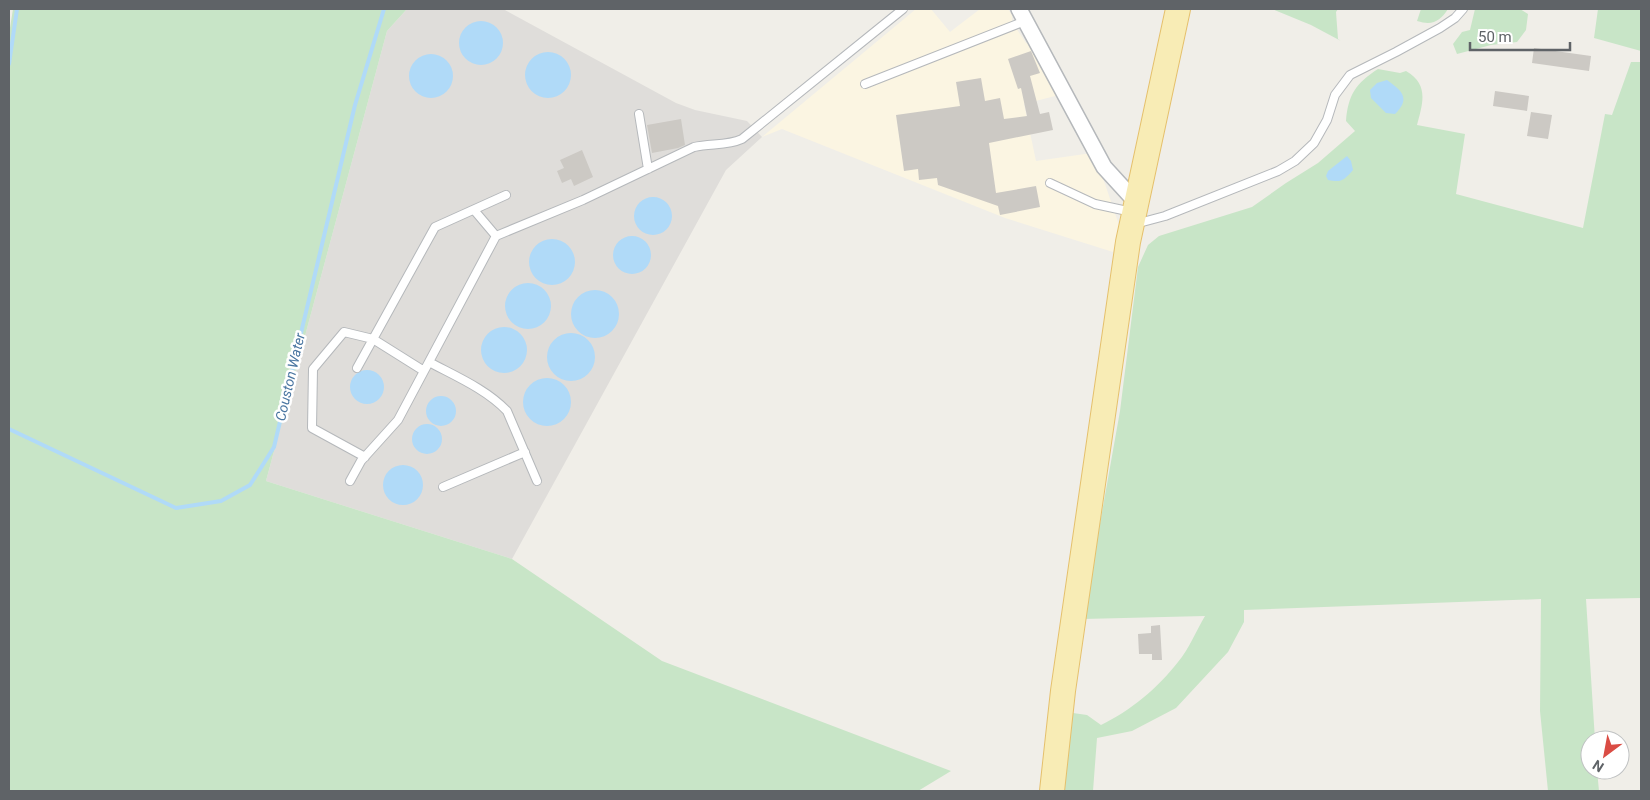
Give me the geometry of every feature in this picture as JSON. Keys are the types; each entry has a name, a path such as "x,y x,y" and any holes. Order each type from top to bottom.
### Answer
{"main road":[{"path":"1052,791 1063,691 1133,213 1178,9"}],"street":[{"path":"1022,15 1104,167 1133,213"}],"lane":[{"path":"350,481 365,457 398,420 496,236 583,200 694,147 703,144 734,143 742,139 903,9"},
{"path":"1050,183 1095,204 1133,213 1165,216 1278,171 1295,160 1314,143 1327,120 1335,95 1350,75 1440,28 1455,18 1463,9"},
{"path":"865,84 1022,15"},
{"path":"639,114 648,169"},
{"path":"357,368 435,227 506,194"},
{"path":"474,210 496,236"},
{"path":"365,457 312,428 313,368 344,332 373,339 424,371"},
{"path":"429,362 500,403 507,410 537,481"},
{"path":"443,487 525,452"}],"shaded area":[{"path":"407,9 503,9 676,103 695,110 747,121 762,137 726,170 512,559 266,481 387,31"},
{"path":"916,9 931,9 950,32 980,9 1008,9 1012,15 1012,22 1026,43 1034,45 1059,95 1024,104 1036,161 1092,153 1119,225 1113,252 1005,218 782,129 762,137"}],"green space":[{"path":"13,9 407,9 387,31 266,481 512,559 662,661 951,771 918,791 9,791 9,34"},
{"path":"1272,9 1338,9 1336,12 1338,39 1341,41 1311,25"},
{"path":"1421,9 1448,9 1436,21 1427,23 1417,21"},
{"path":"1475,9 1520,9 1528,14 1526,30 1517,42 1491,45 1457,54 1453,44 1462,32 1470,30"},
{"path":"1598,9 1641,9 1641,51 1594,38"},
{"path":"1631,62 1641,62 1641,598 1586,599 1594,730 1580,730 1580,780 1598,780 1599,791 1548,791 1540,711 1541,599 1244,610 1244,622 1228,652 1176,708 1132,731 1097,738 1093,791 1062,791 1073,713 1087,715 1101,725 1133,706 1162,681 1182,657 1205,616 1083,619 1120,411 1138,267 1148,245 1159,236 1252,207 1318,163 1355,131 1346,121 1351,97 1354,90 1364,79 1378,69 1400,73 1406,71 1418,82 1421,88 1422,102 1417,125 1465,134 1456,194 1583,228 1605,114 1612,115"}],"water":[{"path":"485,21 497,27 502,34 502,52 497,59 490,64 477,65 469,62 462,55 459,39 462,31 469,24"},
{"path":"548,52 561,56 567,62 571,75 567,88 561,94 548,98 535,94 529,88 525,75 529,62 535,56"},
{"path":"435,54 447,60 452,67 452,85 447,92 440,97 427,98 419,95 412,88 409,72 412,64 419,57"},
{"path":"1387,80 1403,95 1403,103 1395,114 1386,113 1371,98 1370,90 1377,83"},
{"path":"1347,156 1351,161 1353,170 1342,180 1328,180 1326,176 1328,171"},
{"path":"653,197 666,203 672,216 666,229 653,235 640,229 634,216 640,203"},
{"path":"632,236 646,241 651,255 646,269 632,274 618,269 613,255 618,241"},
{"path":"552,239 565,243 571,249 575,262 571,275 565,281 552,285 539,281 533,275 529,262 533,249 539,243"},
{"path":"523,283 533,283 547,293 551,306 547,319 541,325 533,329 523,329 509,319 505,311 505,301 515,287"},
{"path":"590,290 600,290 612,297 619,309 619,319 612,331 600,338 590,338 582,334 575,327 571,319 571,309 575,301 582,294"},
{"path":"499,327 509,327 523,337 527,350 523,363 517,369 509,373 499,373 485,363 481,355 481,345 491,331"},
{"path":"571,333 580,335 588,340 593,348 595,357 593,366 588,374 580,379 571,381 562,379 554,374 549,366 547,357 549,348 554,340 562,335"},
{"path":"367,370 379,375 384,387 379,399 367,404 355,399 350,387 355,375"},
{"path":"547,378 556,380 564,385 569,393 571,402 569,411 564,419 556,424 547,426 538,424 530,419 525,411 523,402 525,393 530,385 538,380"},
{"path":"441,396 452,400 456,411 452,422 441,426 430,422 426,411 430,400"},
{"path":"427,424 438,428 442,439 438,450 427,454 416,450 412,439 416,428"},
{"path":"407,465 414,468 420,474 423,485 422,493 414,502 407,505 399,505 392,502 384,493 383,481 386,474 395,466"}],"building":[{"path":"1534,48 1591,56 1589,71 1532,63"},
{"path":"1031,51 1040,73 1030,76 1040,114 1049,112 1053,130 989,143 996,193 1036,186 1040,207 1000,215 998,206 938,185 937,178 919,180 918,169 904,171 896,115 960,106 956,82 981,78 985,101 1000,98 1004,119 1027,116 1021,88 1018,89 1008,59"},
{"path":"1495,91 1529,96 1527,111 1493,106"},
{"path":"1531,112 1552,115 1548,139 1527,136"},
{"path":"681,119 685,145 652,153 647,125"},
{"path":"582,150 593,177 574,186 571,179 562,183 557,171 564,168 560,160"},
{"path":"1160,625 1162,660 1152,660 1152,654 1139,654 1138,634 1151,633 1151,626"}],"waterway":[{"path":"9,64 17,9"},
{"name":"Couston Water","path":"9,429 176,508 221,501 250,485 274,447 355,105 384,9"}]}
